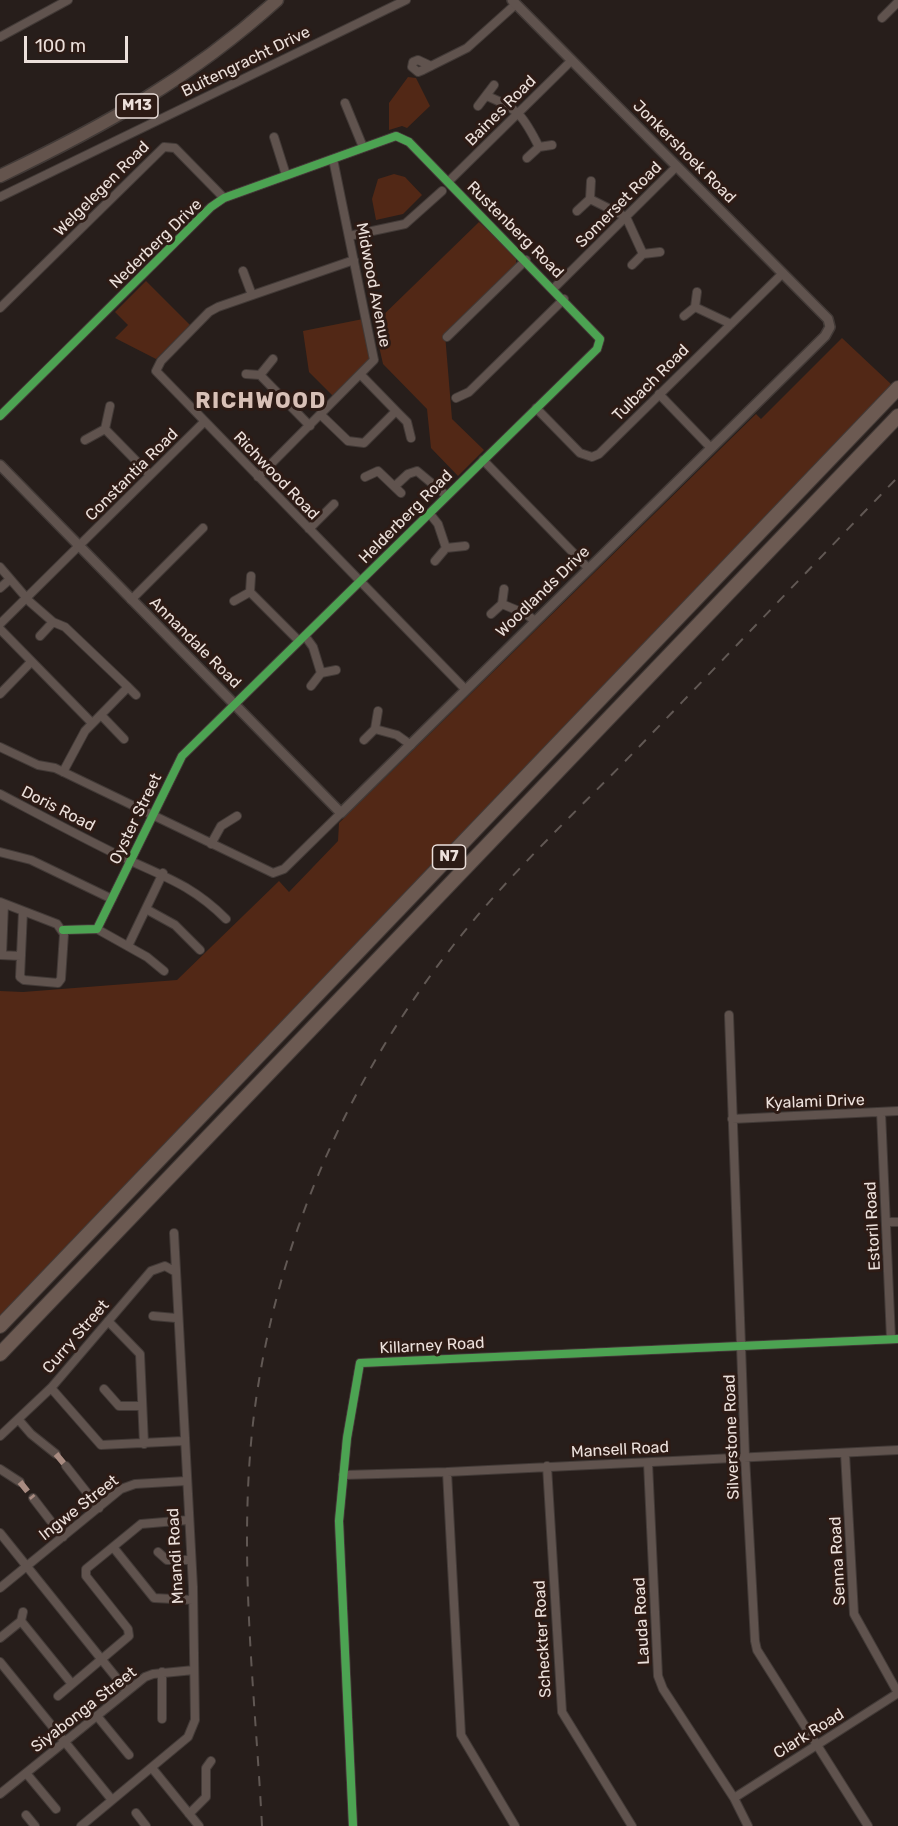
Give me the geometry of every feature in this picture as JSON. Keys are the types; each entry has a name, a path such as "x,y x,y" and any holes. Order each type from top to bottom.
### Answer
{"highway":[{"name":"N7","path":"0,1326 898,388"},
{"name":"N7","path":"0,1354 898,416"}],"main road":[{"name":"M13","path":"0,176 101,126 160,92 204,61 276,0"}],"street":[{"path":"0,37 68,0"},
{"name":"Buitengracht Drive","path":"0,196 406,0"},
{"path":"431,66 467,48 514,2"},
{"name":"Jonkershoek Road","path":"514,2 828,319 830,327"},
{"path":"882,18 898,2"},
{"name":"Baines Road","path":"448,182 572,60"},
{"path":"478,106 488,96 494,85"},
{"path":"488,96 518,112 526,121 539,147"},
{"path":"345,103 363,147"},
{"name":"Nederberg Drive","path":"0,416 212,207 224,198 363,147 400,136"},
{"name":"Rustenberg Road","path":"400,136 409,142 597,333 600,341 597,349"},
{"path":"274,137 286,175"},
{"path":"527,158 539,147 552,145"},
{"name":"Welgelegen Road","path":"0,308 164,147 175,148 224,198"},
{"name":"Midwood Avenue","path":"258,477 371,365 374,355 333,159"},
{"name":"Somerset Road","path":"553,289 677,166"},
{"path":"577,212 590,199 591,181"},
{"path":"349,236 405,224 442,190"},
{"path":"590,199 626,218 643,254"},
{"path":"632,265 643,254 660,252"},
{"name":"Richwood Road","path":"354,260 209,312 156,366 159,376 466,690"},
{"path":"447,337 526,260"},
{"path":"243,271 252,295"},
{"name":"Tulbach Road","path":"536,408 580,453 592,458 599,454 783,273"},
{"path":"684,316 695,307 697,292"},
{"path":"456,398 469,392 564,299"},
{"path":"695,307 731,324"},
{"name":"Woodlands Drive","path":"211,844 273,873 284,870 825,336 830,327"},
{"name":"Helderberg Road","path":"235,705 597,349"},
{"path":"260,375 273,359"},
{"path":"246,374 260,375 310,426"},
{"path":"361,375 407,422 411,438"},
{"path":"659,394 711,448"},
{"path":"85,440 105,429 110,406"},
{"path":"321,415 348,441 359,444 364,443 396,411"},
{"name":"Constantia Road","path":"0,624 204,422"},
{"path":"105,429 150,475"},
{"path":"483,460 589,568"},
{"name":"Annandale Road","path":"0,465 341,813"},
{"path":"365,477 378,471 398,490 408,474 417,471 447,496"},
{"path":"309,529 334,504"},
{"path":"430,514 438,524 446,548"},
{"path":"131,600 203,528"},
{"path":"435,561 446,548 465,546"},
{"path":"0,567 27,598 53,622 65,627 136,695"},
{"path":"250,592 251,576"},
{"path":"0,588 9,580"},
{"path":"491,614 502,604 504,589"},
{"path":"234,602 250,592"},
{"path":"250,592 313,647 321,673"},
{"path":"502,604 526,614 535,621"},
{"path":"40,636 53,622"},
{"path":"0,629 92,723"},
{"path":"0,694 31,662"},
{"path":"310,686 321,673 336,670"},
{"path":"63,772 82,735 128,687"},
{"name":"Oyster Street","path":"97,929 182,756 235,705"},
{"path":"364,740 375,729 378,711"},
{"path":"101,715 124,739"},
{"path":"375,729 397,735 411,744"},
{"path":"0,747 38,765 63,772 211,844 221,826 237,816"},
{"name":"Doris Road","path":"0,794 130,860 163,873 198,893 226,919"},
{"path":"0,852 31,860 112,899"},
{"path":"128,946 163,873"},
{"path":"21,956 1,955 2,903 62,929 97,929 128,946 164,971"},
{"path":"146,909 175,925 200,950"},
{"path":"23,911 22,979 58,983 61,979 62,929"},
{"name":"Silverstone Road","path":"729,1015 743,1345 745,1456 756,1646 815,1746 868,1826"},
{"name":"Kyalami Drive","path":"732,1119 898,1111"},
{"name":"Estoril Road","path":"880,1112 895,1339"},
{"path":"887,1222 898,1222"},
{"name":"Mnandi Road","path":"81,1826 191,1734 195,1720 193,1600 176,1318 174,1233"},
{"name":"Curry Street","path":"0,1436 51,1388 152,1271 165,1266 174,1271"},
{"path":"153,1316 176,1318"},
{"path":"108,1321 140,1354 144,1444"},
{"name":"Killarney Road","path":"352,1826 339,1547 343,1475 352,1403 360,1363 895,1339"},
{"path":"51,1388 101,1445 183,1441"},
{"path":"104,1389 118,1406 142,1406"},
{"path":"18,1419 31,1434 56,1454"},
{"name":"Mansell Road","path":"343,1475 898,1450"},
{"name":"Senna Road","path":"845,1453 854,1614 898,1693"},
{"name":"Lauda Road","path":"648,1463 658,1676 663,1689 734,1798 748,1826"},
{"path":"66,1466 99,1508"},
{"name":"Scheckter Road","path":"547,1466 562,1712 632,1826"},
{"path":"0,1469 20,1482"},
{"path":"447,1472 461,1735 515,1826"},
{"name":"Ingwe Street","path":"0,1588 129,1485 186,1481"},
{"path":"33,1498 63,1537"},
{"path":"58,1696 125,1640 129,1633 85,1572 143,1523 188,1520"},
{"path":"1,1535 127,1691"},
{"path":"113,1547 154,1598 193,1600"},
{"path":"158,1552 167,1560 190,1560"},
{"path":"0,1638 21,1621 23,1612"},
{"path":"21,1621 72,1684"},
{"path":"0,1662 112,1800"},
{"name":"Siyabonga Street","path":"0,1794 145,1677 162,1672 194,1670"},
{"path":"162,1672 162,1719"},
{"name":"Clark Road","path":"734,1798 898,1693"},
{"path":"97,1716 129,1755"},
{"path":"189,1814 206,1797 206,1768 211,1761"},
{"path":"152,1768 199,1826"},
{"path":"26,1773 56,1809"},
{"path":"135,1813 146,1826"},
{"path":"26,1815 35,1826"}],"shaded area":[{"path":"408,77 416,78 430,106 407,128 402,126 389,130 389,103"},
{"path":"394,174 405,177 422,195 403,214 376,220 372,199 378,179"},
{"path":"479,222 516,256 516,264 445,334 452,419 484,450 458,476 431,448 427,409 383,364 374,324"},
{"path":"146,281 190,325 156,359 115,338 128,325 115,312"},
{"path":"363,319 370,361 335,398 309,372 303,331"},
{"path":"842,338 892,385 0,1316 0,991 23,992 177,980 279,881 289,892 338,841 339,823 756,414 761,419"}],"railway":[{"path":"262,1826 247,1574 249,1473 253,1423 263,1359 277,1295 296,1233 319,1172 378,1055 413,1000 473,921 540,847 898,477"}],"marked path":[{"path":"56,1454 66,1466"},
{"path":"20,1482 33,1498"}],"cycle path":[{"path":"0,416 211,207 224,198 396,136 409,142 600,339 597,349 182,756 97,929 63,930"},
{"path":"353,1826 339,1521 347,1438 360,1363 898,1339"}],"district":[{"name":"RICHWOOD","path":"261,402"}]}
